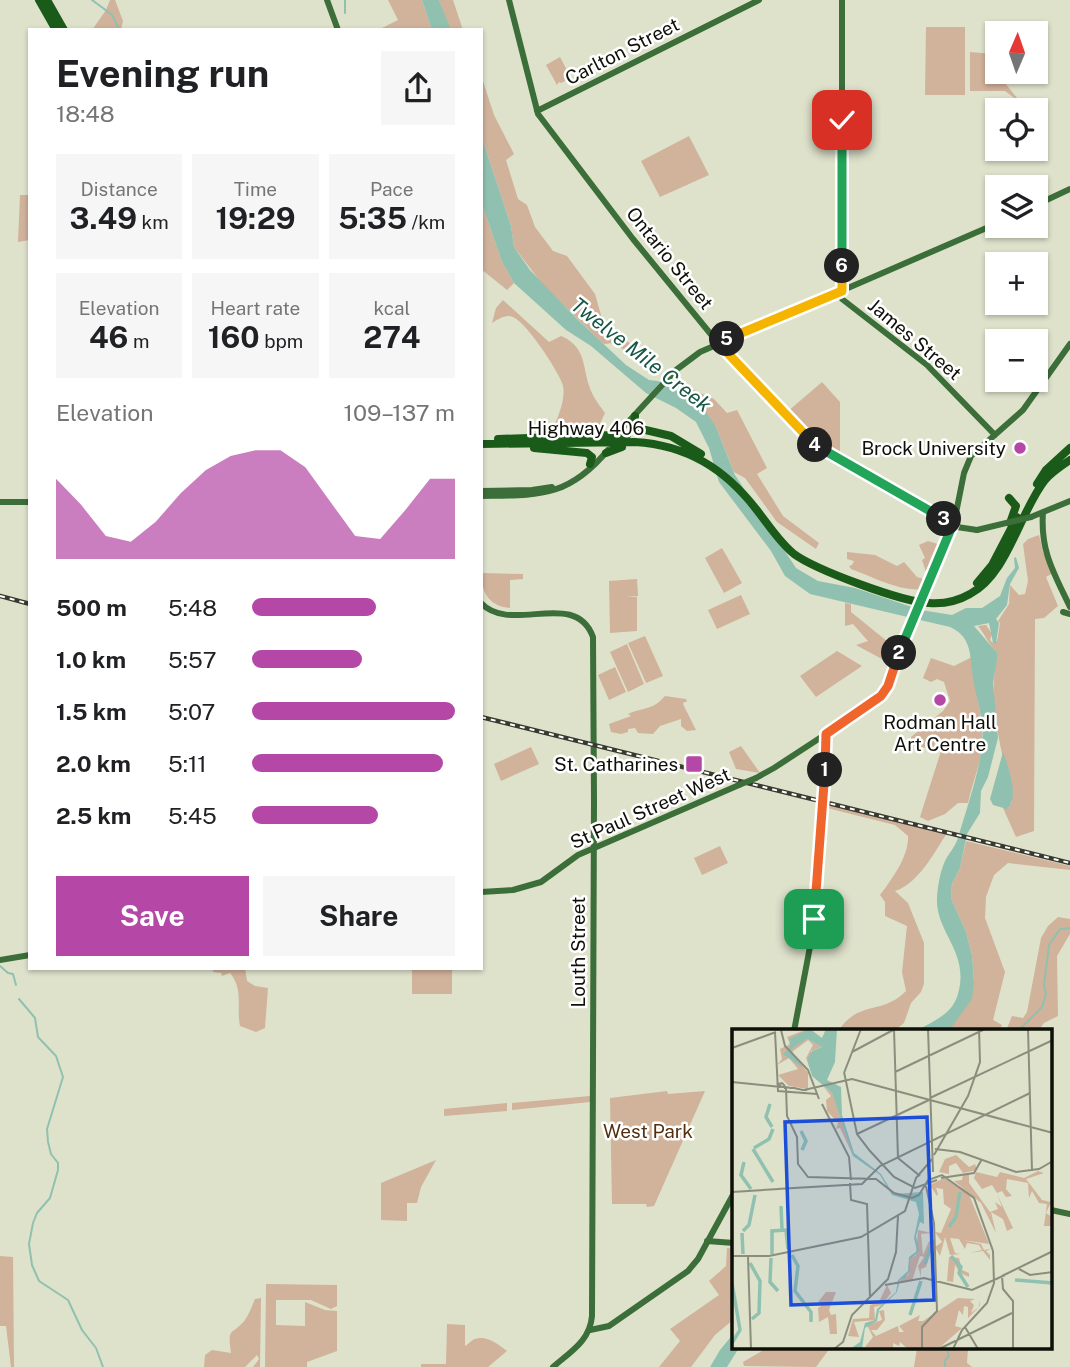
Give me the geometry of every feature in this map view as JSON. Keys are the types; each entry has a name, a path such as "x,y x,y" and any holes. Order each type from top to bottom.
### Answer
{"highway":[{"path":"39,0 55,28"},
{"path":"47,0 63,28"},
{"path":"633,418 636,427 677,439 721,472 738,488 791,551 813,565 898,597 922,603 940,603 970,594 988,580 1053,478 1070,462"},
{"path":"577,451 655,432"},
{"path":"494,439 614,441 702,459"},
{"name":"Highway 406","path":"483,443 494,439 642,439 668,442 729,472 797,550 819,563 879,586 906,596 932,600 959,594 983,577 1034,489 1070,454"},
{"path":"483,443 577,451 591,455 590,464"},
{"name":"Highway 406","path":"483,443 643,443 668,447 702,459"},
{"path":"1034,489 1046,470 1070,448"},
{"path":"983,577 1016,509 1016,503 1009,498"}],"main road":[{"path":"327,0 337,28"},
{"name":"Ontario Street","path":"509,0 537,111 543,121 633,239 718,343 808,439 965,530 1031,515"},
{"name":"Carlton Street","path":"537,111 759,0"},
{"path":"842,0 842,295"},
{"path":"651,45 654,48 662,48"},
{"path":"543,121 544,112 549,106"},
{"path":"1048,199 1070,189"},
{"path":"483,493 529,495 551,491 581,477 684,359 842,295 985,229"},
{"name":"James Street","path":"842,295 927,365 995,435"},
{"name":"St Paul Street West","path":"483,892 513,890 541,882 561,870 572,858 586,851 756,778 881,696 954,525 970,458 975,450 1023,410 1070,344"},
{"path":"483,493 554,486 580,474 614,441"},
{"path":"0,500 28,500"},
{"path":"1031,515 1070,501"},
{"path":"1042,512 1042,525"},
{"path":"1031,515 1041,518 1045,551 1070,607"},
{"name":"Louth Street","path":"483,599 497,610 574,615 586,623 593,636 590,1330"},
{"name":"Louth Street","path":"483,605 503,614 542,613"},
{"path":"794,1029 813,931 826,734"},
{"path":"594,832 596,841 606,844"},
{"path":"586,851 593,859"},
{"path":"0,960 28,955"},
{"path":"584,1028 591,1029 593,1038"},
{"path":"552,1367 579,1345 590,1330 609,1326 684,1275 692,1267 732,1196"},
{"path":"1052,1210 1070,1214"},
{"path":"714,1227 714,1240 725,1243"},
{"path":"707,1241 732,1243"},
{"path":"592,1316 597,1326 609,1326"}],"green space":[{"path":"110,0 115,0 123,21 121,28 93,28"},
{"path":"388,0 422,0 431,28 382,28 398,20"},
{"path":"439,0 453,0 462,28 449,28"},
{"path":"926,27 965,27 965,95 925,95"},
{"path":"970,52 985,53 985,84 1006,84 1017,98 1005,91 970,91"},
{"path":"560,57 571,78 557,85 546,65"},
{"path":"483,81 494,115 514,154 506,160 518,199 527,205 535,227 553,251 567,256 595,294 603,322 633,346 628,352 613,343 604,344 543,285 514,247 511,226 483,141"},
{"path":"689,136 709,175 660,197 641,161"},
{"path":"20,195 28,195 28,240 18,242"},
{"path":"483,207 502,262 514,283 507,290 483,271"},
{"path":"503,300 549,342 561,336 576,347 583,360 592,393 605,413 599,426 554,426 563,399 562,383 554,367 519,321 508,316 492,323 496,308"},
{"path":"822,382 840,402 840,457 817,444 787,412"},
{"path":"687,387 714,399 727,413 737,410 767,468 757,474 783,516 819,543 816,549 777,522 745,478 734,472 716,427 683,394"},
{"path":"1039,535 1043,552 1055,572 1046,577 1058,606 1044,618 1035,619 1034,831 1016,837 1003,808 1008,808 1012,802 995,709 998,654 978,626 986,625 992,634 990,640 993,643 997,641 998,621 1009,604 1010,585 1019,595 1025,594 1028,581 1023,544"},
{"path":"928,541 941,545 932,568 926,572 922,560 925,558 919,545"},
{"path":"722,548 742,583 724,593 705,558"},
{"path":"847,552 875,555 897,566 904,562 917,577 927,580 923,589 887,583 851,569 849,566 854,561 847,559"},
{"path":"483,573 523,574 523,579 510,580 510,608 491,601 485,592"},
{"path":"637,579 638,596 626,597 637,597 637,631 610,633 609,581"},
{"path":"741,595 750,614 717,629 708,610"},
{"path":"845,603 851,604 851,612 893,646 891,664 856,645 868,641 853,624 845,626"},
{"path":"645,636 663,676 646,683 628,643"},
{"path":"627,644 644,684 628,692 610,652"},
{"path":"837,651 862,666 816,697 800,676"},
{"path":"972,657 982,733 978,766 968,803 958,803 945,814 928,821 920,817 941,751 911,745 911,737 943,711 950,701 944,682 937,679 931,682 923,678 931,658 954,666"},
{"path":"615,667 626,692 609,700 598,675"},
{"path":"665,696 686,699 687,702 683,704 696,730 687,731 681,726 681,719 660,726 653,734 638,733 635,728 621,734 611,732 609,724 652,706"},
{"path":"741,746 760,773 736,769 729,752"},
{"path":"531,747 539,764 501,781 494,764"},
{"path":"826,804 947,833 918,875 895,891 908,903 924,943 924,984 911,1003 904,1023 896,1029 840,1029 854,1015 897,999 906,991 902,972 907,926 885,916 885,902 880,895 903,859 908,836 895,825 827,808"},
{"path":"966,841 1070,866 1070,870 1008,863 994,875 986,897 985,918 1005,972 993,1020 1002,1025 1000,1029 949,1029 974,982 972,955 966,932 951,898 952,884 960,868"},
{"path":"720,846 728,863 702,875 694,858"},
{"path":"1058,917 1070,919 1070,934 1057,956 1058,1016 1044,1023 1040,1029 1007,1029 1012,1016 1023,1018 1027,1012 1041,938 1048,926"},
{"path":"245,970 247,981 255,986 268,988 265,1028 256,1032 240,1026 238,992 234,979 230,973 222,976 221,973 213,972"},
{"path":"412,970 452,970 452,994 412,994"},
{"name":"West Park","path":"667,1091 668,1094 705,1091 654,1206 612,1204 610,1098"},
{"path":"590,1096 590,1102 512,1110 512,1103"},
{"path":"507,1103 507,1111 444,1116 444,1109"},
{"path":"436,1160 421,1187 417,1203 407,1203 407,1221 381,1220 381,1183"},
{"path":"727,1248 732,1249 732,1321 715,1335 691,1367 659,1367 680,1341 670,1329 719,1295 709,1281 726,1266"},
{"path":"0,1256 13,1257 14,1367 11,1367 6,1326 0,1326"},
{"path":"266,1284 337,1285 337,1306 331,1309 311,1300 276,1300 276,1325 305,1326 305,1302 325,1310 337,1311 337,1351 307,1362 307,1367 265,1367"},
{"path":"261,1298 260,1367 253,1367 259,1359 257,1355 245,1367 204,1367 205,1355 212,1350 231,1353 230,1335 245,1320 255,1299"},
{"path":"447,1324 465,1325 465,1346 483,1338 507,1351 488,1367 421,1367 421,1364 446,1364"},
{"path":"764,1350 829,1350 816,1367 744,1366 743,1362"},
{"path":"917,1350 968,1350 967,1363 972,1367 914,1367"}],"water":[{"path":"422,0 439,0 450,28 431,28"},
{"path":"483,141 511,226 514,247 530,270 626,365 649,380 671,387 706,412 716,427 735,475 796,568 818,581 855,588 921,610 952,615 966,608 982,608 1000,596 1007,578 1015,568 1016,557 1019,568 1010,584 1007,605 996,619 999,623 996,643 993,643 989,623 974,626 998,654 993,683 998,738 988,777 981,791 980,813 967,834 960,868 952,884 951,898 966,932 972,955 974,982 972,999 949,1029 920,1029 941,1017 951,1007 958,994 960,979 960,966 941,921 937,897 945,861 958,838 981,751 981,717 965,640 950,627 810,594 785,576 771,551 719,482 709,448 696,422 646,393 591,346 566,330 514,283 502,262 483,207"},
{"path":"1003,752 1013,790 1011,804 1007,809 993,805 990,799"},
{"path":"732,1335 732,1350 738,1350 727,1367 710,1367"}],"waterway":[{"path":"92,0 111,14"},
{"path":"345,0 345,13"},
{"path":"112,15 117,28"},
{"path":"1020,1029 1042,1007 1046,994 1044,985 1049,945 1060,929 1070,928"},
{"path":"0,966 13,974 16,985"},
{"path":"19,999 35,1018 38,1037 56,1056 63,1077 47,1129 51,1154 58,1163 58,1170 50,1198 37,1213 33,1223 29,1244 32,1265 39,1281 68,1300 82,1330 96,1348 103,1367"},
{"path":"945,1367 945,1360 949,1356 948,1350"}],"railway":[{"path":"0,596 28,603"},
{"path":"483,717 1070,863"}],"place":[{"name":"Brock University","path":"1020,448"},
{"name":"Rodman Hall Art Centre","path":"940,700"},
{"name":"St. Catharines","path":"694,764"}],"route":[{"path":"814,919 826,734 874,702 888,686 892,668 953,524 815,445 718,343 842,291 842,120"}],"water label":[{"name":"Twelve Mile Creek","path":"641,355"}]}
